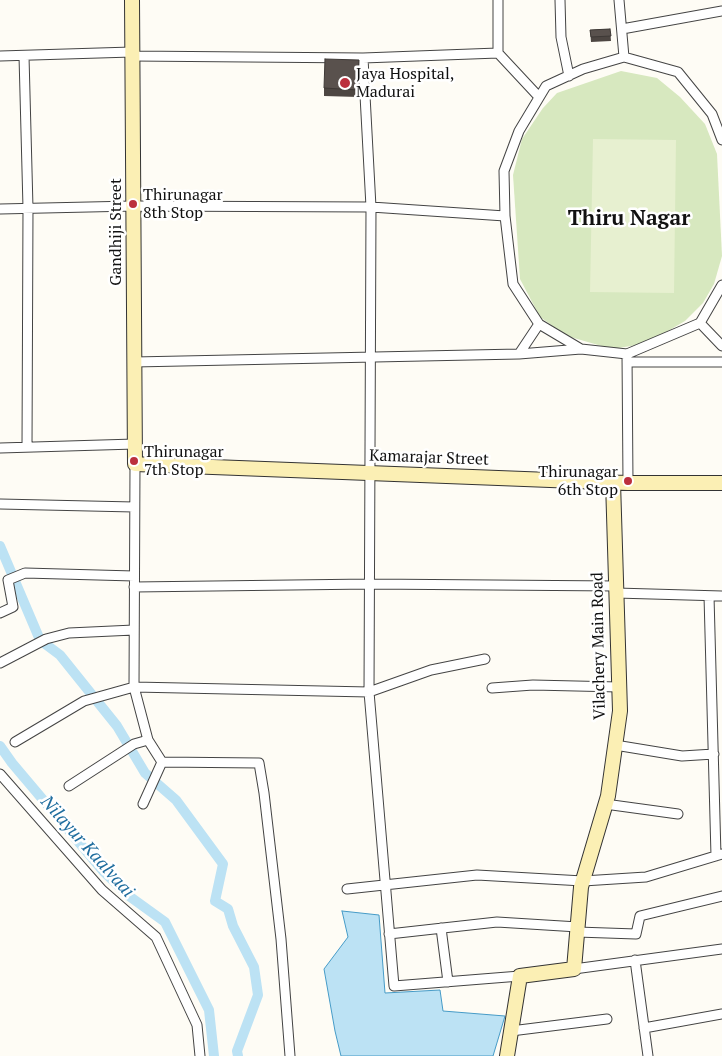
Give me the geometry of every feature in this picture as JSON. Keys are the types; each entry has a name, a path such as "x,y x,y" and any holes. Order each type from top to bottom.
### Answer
{"main road":[{"name":"Gandhiji Street","path":"132,0 135,464"},
{"name":"Kamarajar Street","path":"135,464 628,483 722,483"},
{"name":"Vilachery Main Road","path":"574,969 583,880 605,804 620,711 613,482"},
{"path":"507,1056 520,976 574,969"}],"street":[{"path":"498,0 498,53 539,97"},
{"path":"560,0 561,37 569,76"},
{"path":"619,0 624,57"},
{"path":"622,29 722,10"},
{"path":"0,56 132,54 363,58 498,53"},
{"path":"24,56 28,208 27,447"},
{"path":"581,349 539,324 513,284 505,216 504,172 519,131 546,86 624,57 678,72 712,114 722,140"},
{"path":"363,58 371,207 372,473 369,692 394,986 520,976"},
{"path":"0,209 133,206 371,207 505,216"},
{"path":"627,358 700,323 722,285"},
{"path":"700,323 722,346"},
{"path":"519,354 539,324"},
{"path":"134,362 519,354 581,349 627,358 722,362"},
{"path":"627,358 628,483"},
{"path":"0,448 135,444"},
{"path":"135,464 134,687 148,740 162,762"},
{"path":"0,504 134,507"},
{"path":"0,613 13,607 8,580 25,573 134,576"},
{"path":"134,587 370,584 616,589 722,596"},
{"path":"347,889 478,875 583,880 646,877 719,855 718,776 714,754 710,596"},
{"path":"0,663 32,648 46,639 69,633 134,630"},
{"path":"15,742 84,701 134,687 369,692 431,670 485,659"},
{"path":"492,688 534,685 619,687"},
{"path":"69,786 134,744 148,740"},
{"path":"615,745 682,756 714,754"},
{"path":"143,804 162,762"},
{"path":"162,762 259,763 281,939 290,1056"},
{"path":"0,774 102,890 156,937 198,1026 200,1056"},
{"path":"605,804 678,814"},
{"path":"389,934 497,922 636,934 640,916 722,896"},
{"path":"441,928 448,982"},
{"path":"574,969 722,949"},
{"path":"636,960 648,1056"},
{"path":"644,1028 722,1014"},
{"path":"511,1030 607,1019"}],"green space":[{"path":"621,71 657,78 680,97 705,124 717,154 722,256 714,284 703,303 685,321 661,335 637,345 612,349 567,336 540,317 520,279 513,175 522,139 543,108 557,93"},
{"path":"593,139 676,140 674,293 590,292"}],"water":[{"path":"342,911 379,915 385,993 440,990 443,1011 505,1016 493,1056 341,1056 324,969 348,937"}],"building":[{"path":"610,29 611,36 591,37 590,30"},
{"path":"325,59 359,60 358,90 324,88"}],"waterway":[{"path":"0,546 40,640 60,655 117,726 145,773 176,800 223,864 215,901 228,909 233,926 254,967 258,995 237,1051 238,1056"},
{"name":"Nilayur Kaalvaai","path":"0,746 12,763 104,872 129,896 165,922 209,1010 214,1056"}],"place":[{"name":"Jaya Hospital, Madurai","path":"345,83"},
{"name":"Thirunagar 8th Stop","path":"133,204"},
{"name":"Thirunagar 7th Stop","path":"134,461"},
{"name":"Thirunagar 6th Stop","path":"628,481"}],"district":[{"name":"Thiru Nagar","path":"629,219"}]}
